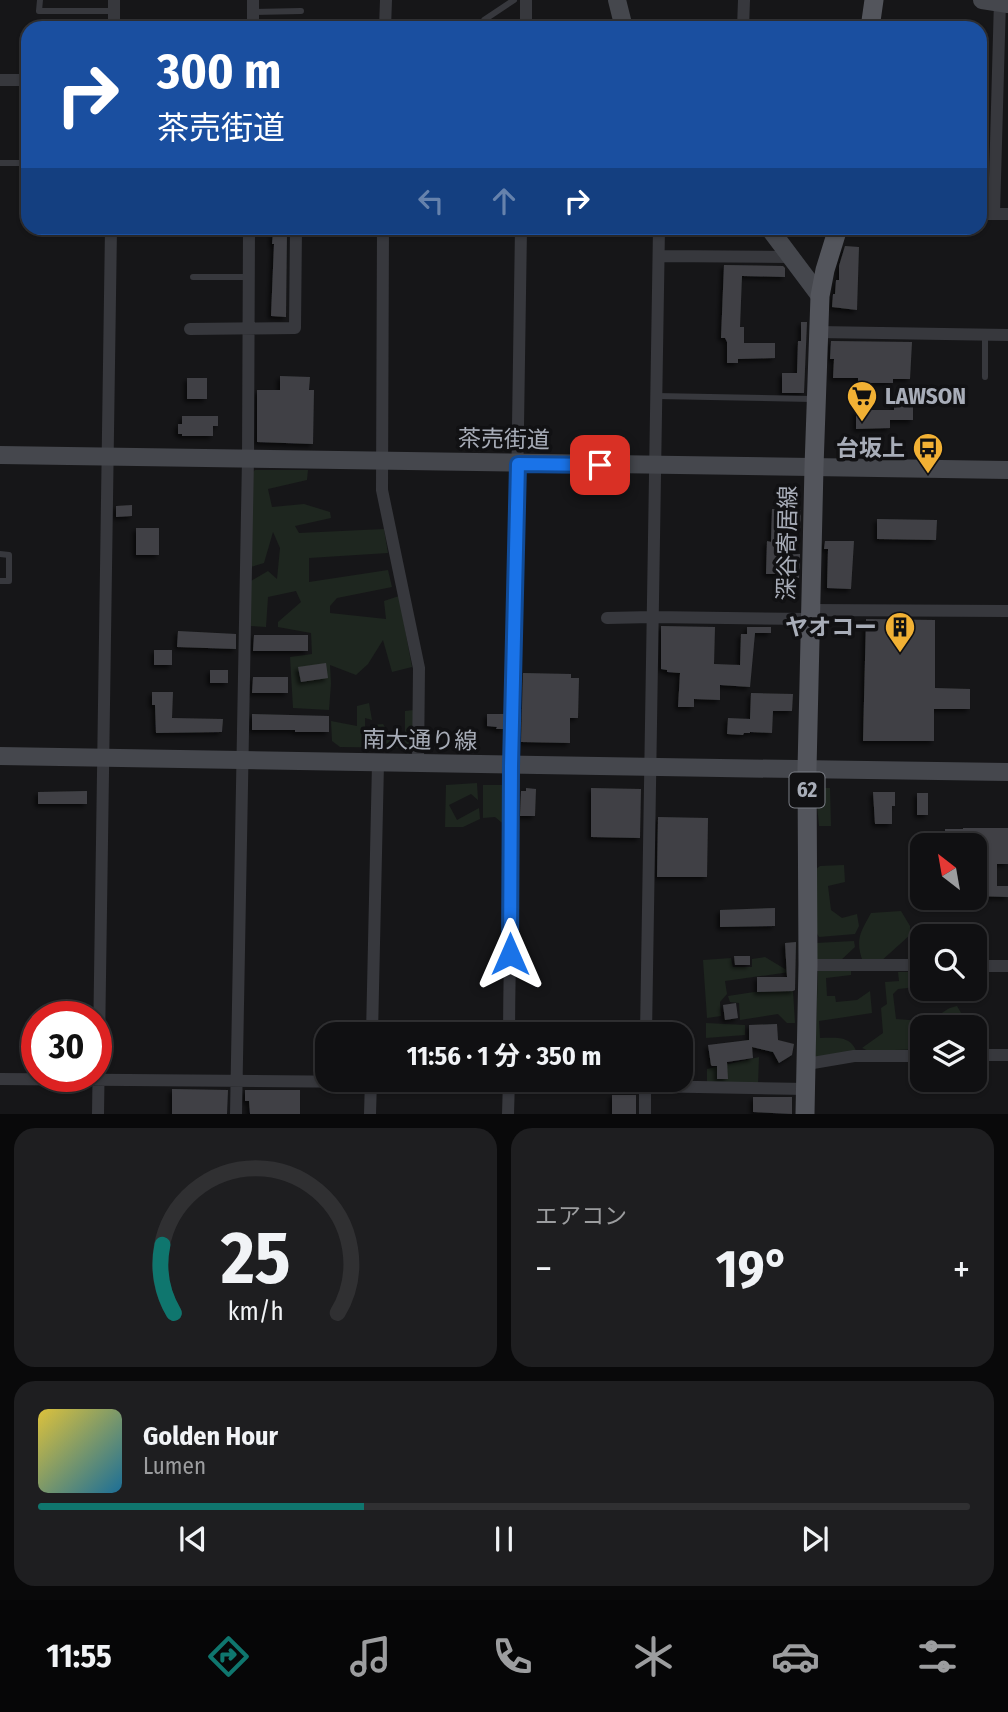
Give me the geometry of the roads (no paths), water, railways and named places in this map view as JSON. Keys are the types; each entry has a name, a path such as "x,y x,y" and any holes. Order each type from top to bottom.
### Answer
{"main road":[{"path":"871,21 874,0"},
{"name":"深谷寄居線","path":"805,1114 808,965 807,769 818,332 820,296 836,235"}],"street":[{"path":"386,0 386,21"},
{"path":"526,0 526,21"},
{"path":"617,0 622,21"},
{"path":"743,21 744,0"},
{"path":"982,0 1003,2 994,214"},
{"path":"0,80 21,80"},
{"path":"987,214 1008,214"},
{"path":"100,1001 111,235"},
{"path":"236,1114 248,458 249,235"},
{"path":"190,329 295,328 296,235"},
{"path":"383,235 382,490 419,668 418,763"},
{"path":"509,1022 521,235"},
{"path":"646,1022 659,235"},
{"path":"774,235 820,296"},
{"path":"659,256 790,257"},
{"path":"818,332 1008,335"},
{"name":"茶売街道","path":"0,455 1008,470"},
{"path":"607,618 1008,611"},
{"name":"南大通り線","path":"0,757 1008,772"},
{"path":"372,1022 378,763"},
{"path":"808,965 910,965"},
{"path":"987,966 1008,966"},
{"path":"987,1055 1008,1055"},
{"path":"807,1064 854,1056 910,1056"},
{"path":"0,1079 21,1079"},
{"path":"112,1079 315,1081"},
{"path":"693,1084 806,1088"},
{"path":"98,1114 99,1092"},
{"path":"370,1114 371,1092"},
{"path":"508,1114 509,1092"},
{"path":"645,1092 645,1114"}],"lane":[{"path":"40,0 39,11 114,6"},
{"path":"484,21 514,0"},
{"path":"253,6 302,11"},
{"path":"0,163 21,163"},
{"path":"193,277 248,277"},
{"path":"985,335 985,377"},
{"path":"656,396 816,399"},
{"path":"0,554 9,555 9,581 0,581"}],"place":[{"name":"LAWSON","path":"862,423"},
{"name":"台坂上","path":"928,475"},
{"name":"ヤオコー","path":"900,654"}]}
